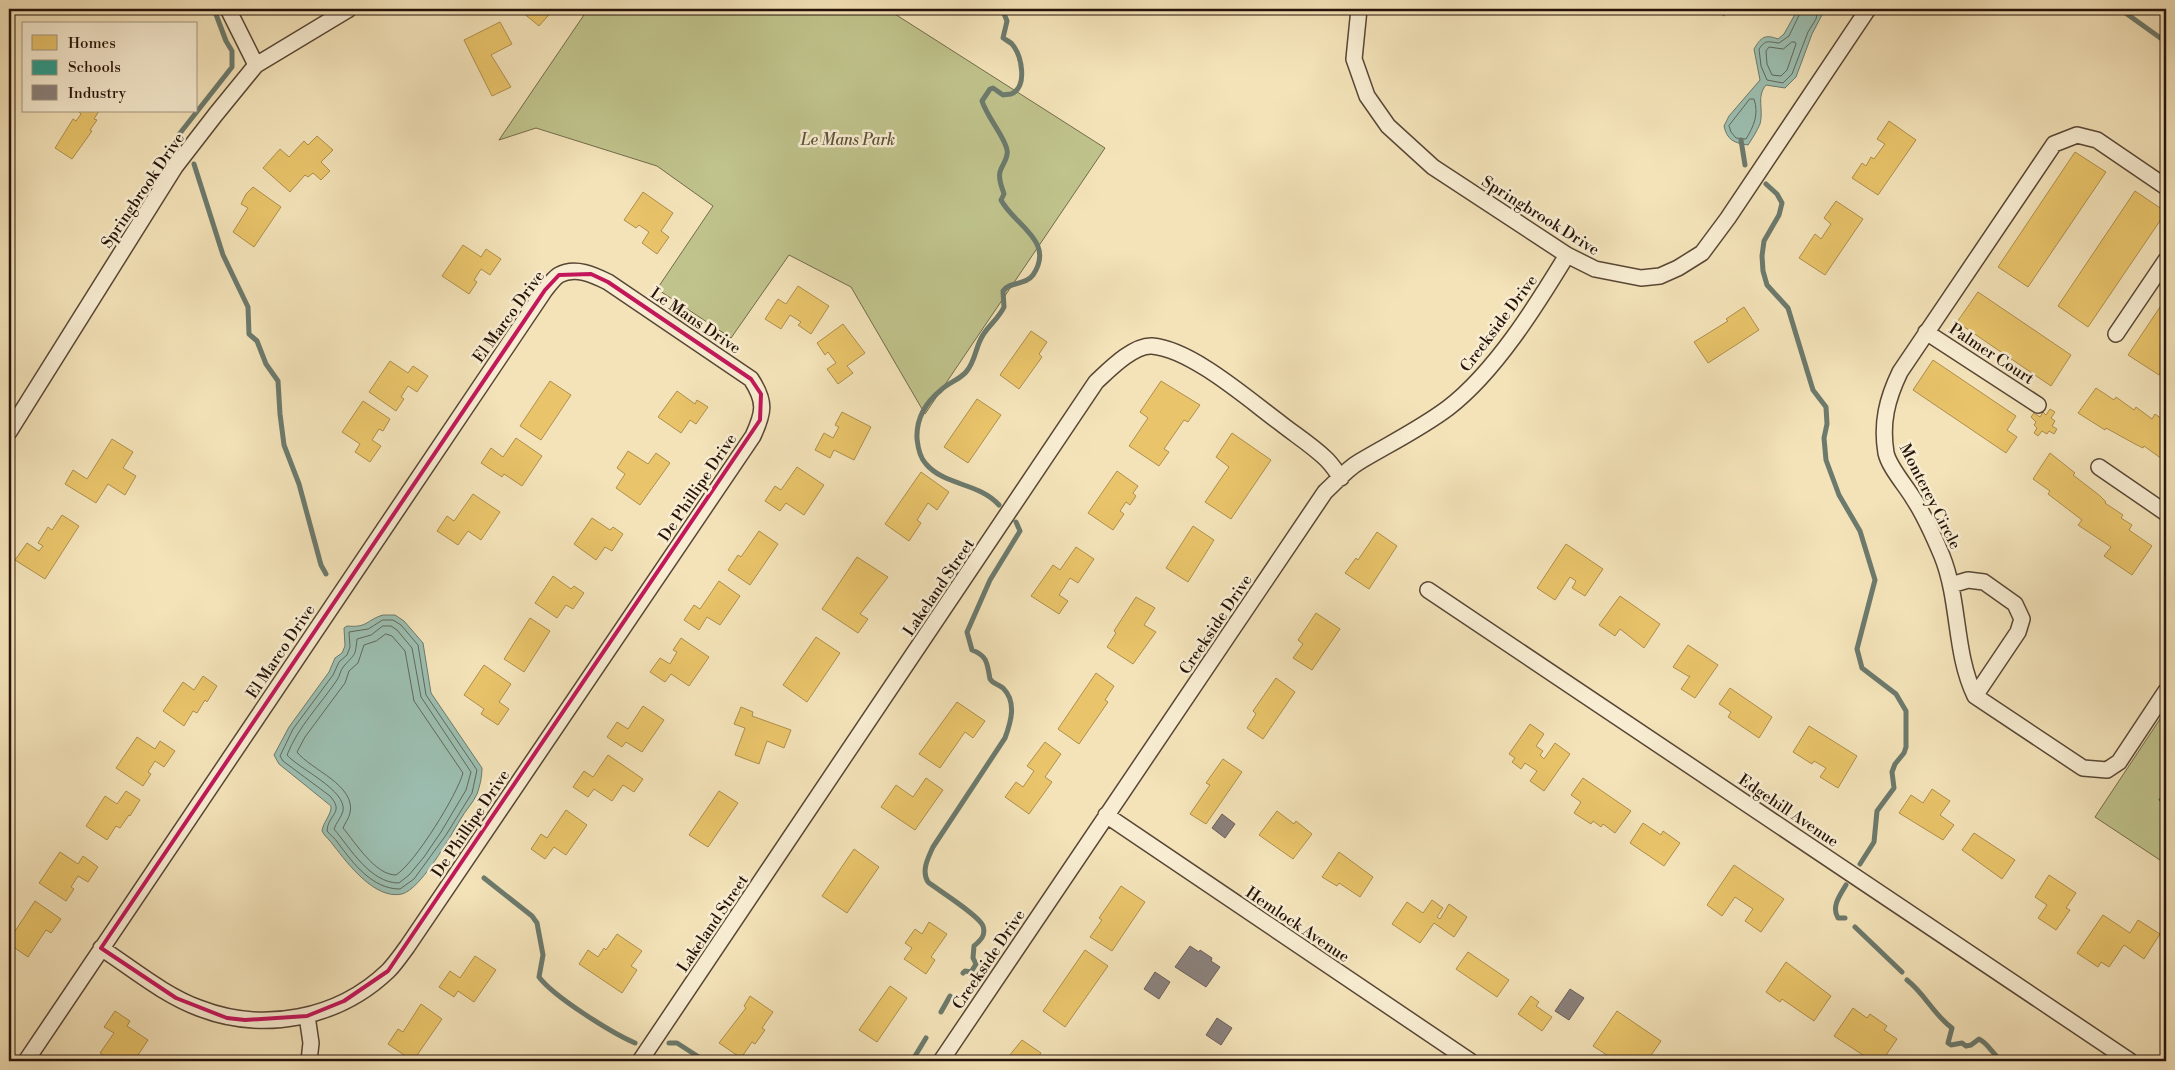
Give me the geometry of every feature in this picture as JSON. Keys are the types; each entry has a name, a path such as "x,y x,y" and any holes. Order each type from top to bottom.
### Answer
{"street":[{"path":"228,9 256,65"},
{"name":"Springbrook Drive","path":"9,432 175,167 256,65 349,9"},
{"name":"Springbrook Drive","path":"1359,9 1354,59 1367,96 1388,126 1433,167 1567,255 1595,269 1641,278 1660,276 1678,268 1702,252 1728,218 1868,9"},
{"name":"Monterey Circle","path":"1975,696 1966,677 1952,585 1943,557 1925,520 1887,455 1884,421 1890,393 1900,372 1926,332 2054,144 2077,135 2097,140 2166,186"},
{"name":"Creekside Drive","path":"941,1061 1325,492 1357,463 1415,430 1448,408 1477,382 1535,307 1567,255"},
{"path":"2116,334 2166,260"},
{"name":"Le Mans Drive","path":"572,272 591,274 608,282 751,379 761,394 762,408 756,428"},
{"name":"El Marco Drive","path":"26,1061 545,290 559,276 572,272"},
{"name":"Palmer Court","path":"1926,332 2038,404"},
{"name":"Lakeland Street","path":"640,1061 1096,382 1116,363 1135,351 1151,346 1171,351 1186,358 1221,379 1326,458 1341,478"},
{"name":"De Phillipe Drive","path":"102,948 176,998 227,1018 266,1021 307,1016 344,1001 365,989 388,971 407,947 753,436 756,428"},
{"path":"2099,467 2166,513"},
{"path":"1952,585 1968,580 1984,582 2016,604 2022,619 2018,632 1975,696 2083,768 2107,770 2119,762 2166,691"},
{"name":"Edgehill Avenue","path":"1428,590 2130,1061"},
{"name":"Hemlock Avenue","path":"1106,815 1470,1061"},
{"path":"307,1016 311,1043 309,1061"}],"highlighted area":[{"path":"591,274 608,282 751,379 761,394 760,420 388,971 344,1001 307,1016 245,1020 227,1018 176,998 101,948 545,290 559,275"}],"green space":[{"name":"Le Mans Park","path":"588,9 887,9 1105,148 925,414 851,287 789,255 731,338 657,289 713,206 657,166 536,128 499,140"},
{"path":"2166,710 2166,790 2159,800 2166,805 2166,864 2095,817"}],"water":[{"path":"1798,9 1823,9 1823,13 1812,34 1796,77 1785,88 1766,85 1761,94 1761,119 1756,132 1748,145 1735,142 1729,138 1724,126 1729,116 1760,80 1754,49 1764,38 1778,39 1784,34"},
{"path":"383,615 395,615 404,621 423,643 431,693 482,768 477,794 442,850 418,883 402,894 382,892 355,871 322,831 331,806 279,764 274,755 289,727 329,672 335,658 342,653 345,646 344,628 347,626 363,625"}],"building: Homes":[{"path":"525,9 554,9 539,26 522,12"},
{"path":"1713,9 1729,9 1724,16"},
{"path":"500,22 512,44 491,55 511,87 492,96 464,40"},
{"path":"79,112 98,112 94,119 97,120 90,130 92,131 72,159 55,148 73,119 76,121 81,114"},
{"path":"1889,121 1916,140 1878,195 1852,178 1862,163 1866,166 1871,157 1874,159 1885,144 1877,139"},
{"path":"317,136 333,150 321,162 330,171 321,180 313,173 308,177 305,175 290,192 263,168 280,149 289,157 304,141 308,145"},
{"path":"2075,152 2106,172 2028,287 1998,267"},
{"path":"253,187 281,207 254,247 233,232 248,208 241,204 246,194"},
{"path":"2135,191 2166,212 2088,327 2058,306"},
{"path":"643,192 673,213 661,231 669,237 657,254 642,243 649,232 639,225 636,228 624,220"},
{"path":"1836,201 1863,219 1825,275 1799,258 1815,234 1821,239 1831,224 1824,218"},
{"path":"463,245 481,257 486,249 501,259 490,275 481,269 474,280 477,282 469,294 442,276"},
{"path":"798,286 829,306 811,334 798,325 801,322 790,315 781,329 765,319 778,299 786,304"},
{"path":"1978,292 2071,355 2051,386 1957,322"},
{"path":"2166,298 2166,364 2159,375 2128,355"},
{"path":"1744,307 1759,330 1708,363 1694,342 1728,321 1726,319"},
{"path":"843,324 865,353 847,366 853,373 838,384 827,369 836,363 828,352 825,355 817,343"},
{"path":"1031,331 1047,342 1039,354 1042,357 1019,389 1000,375"},
{"path":"1933,360 2016,416 2007,430 2017,437 2006,453 1913,390"},
{"path":"390,361 408,373 413,366 428,376 417,392 408,386 401,397 404,399 396,411 369,392"},
{"path":"550,381 571,395 541,440 520,426"},
{"path":"1161,381 1200,405 1188,422 1184,420 1164,449 1169,452 1159,466 1129,446 1148,418 1140,412"},
{"path":"2096,388 2114,400 2116,397 2134,410 2136,407 2152,419 2155,414 2166,422 2166,458 2162,459 2144,446 2143,448 2106,428 2105,430 2078,413"},
{"path":"677,391 695,404 697,400 708,407 696,424 690,420 681,433 658,417"},
{"path":"977,399 1001,415 968,463 944,447"},
{"path":"363,401 390,419 383,431 379,429 372,440 381,446 370,462 355,452 360,444 342,432"},
{"path":"2050,409 2055,412 2051,418 2055,421 2052,426 2057,429 2054,434 2049,431 2047,434 2042,431 2038,436 2034,433 2037,428 2034,425 2036,422 2031,417 2034,413 2040,417 2043,412 2046,415"},
{"path":"842,412 871,427 854,460 834,450 830,458 815,450 824,433 833,438 839,427 835,425"},
{"path":"1232,433 1271,460 1231,519 1205,502 1229,467 1216,457"},
{"path":"516,438 542,456 522,486 504,474 502,477 481,463 491,448 503,457"},
{"path":"112,439 133,452 123,468 136,476 125,495 108,484 96,503 65,484 73,470 87,479"},
{"path":"628,451 648,464 656,453 670,463 640,505 616,488 625,474 617,468"},
{"path":"2050,453 2075,473 2073,475 2099,495 2105,503 2123,515 2121,518 2132,525 2129,530 2152,546 2132,575 2104,556 2111,547 2078,525 2082,520 2048,494 2050,491 2033,479"},
{"path":"797,467 824,485 804,515 786,503 780,511 765,501 775,486 781,490"},
{"path":"1117,471 1138,486 1133,493 1136,496 1130,505 1126,502 1120,511 1124,514 1113,530 1088,513"},
{"path":"921,472 949,492 937,510 928,503 917,520 921,523 909,541 885,524"},
{"path":"473,494 500,512 481,540 468,531 458,545 437,531 447,516 454,521"},
{"path":"62,515 79,526 45,579 15,560 27,543 39,551 43,546 38,543 48,527 52,530"},
{"path":"592,518 610,530 613,527 623,534 612,551 605,547 596,560 574,544"},
{"path":"1193,526 1214,540 1188,582 1166,568"},
{"path":"759,531 778,544 750,585 728,570 738,555 741,557"},
{"path":"1377,532 1397,546 1369,589 1345,573 1356,558 1358,560"},
{"path":"1566,544 1603,569 1585,596 1572,588 1576,581 1570,577 1555,600 1537,588"},
{"path":"1076,547 1094,559 1078,583 1070,578 1059,595 1068,601 1059,614 1031,596 1053,565 1060,570"},
{"path":"857,557 888,577 860,614 868,619 858,633 822,609"},
{"path":"553,576 571,589 574,586 584,593 573,609 566,605 557,618 535,603"},
{"path":"719,581 740,596 720,625 707,617 699,630 684,620 694,605 700,609"},
{"path":"1620,596 1660,624 1644,648 1620,629 1615,636 1599,625"},
{"path":"1136,597 1155,608 1144,625 1156,632 1133,664 1107,647 1116,633 1114,631"},
{"path":"1316,613 1340,629 1312,670 1293,658 1303,644 1298,640"},
{"path":"530,618 550,631 524,672 504,659"},
{"path":"816,637 840,653 807,702 783,685"},
{"path":"681,638 709,657 689,686 671,674 665,682 650,672 660,658 670,664 677,652 673,650"},
{"path":"1688,645 1718,665 1695,698 1681,689 1690,676 1673,667"},
{"path":"484,665 511,684 499,702 509,709 498,725 481,714 484,709 464,695"},
{"path":"1096,673 1114,686 1105,700 1108,702 1079,744 1058,729"},
{"path":"203,676 217,686 197,713 193,711 184,726 163,711 183,682 194,690"},
{"path":"1276,678 1295,692 1263,739 1247,728 1256,714 1253,711"},
{"path":"1730,688 1772,717 1759,738 1728,717 1731,712 1719,704"},
{"path":"957,702 985,721 973,738 965,732 940,768 919,754"},
{"path":"643,706 664,720 642,752 626,742 622,747 607,737 617,722 628,729"},
{"path":"741,707 753,712 752,716 791,730 784,748 767,741 759,764 735,755 745,728 734,724"},
{"path":"1530,724 1544,734 1536,746 1543,751 1540,755 1544,759 1555,743 1570,754 1544,791 1530,781 1537,771 1525,763 1521,769 1512,762 1515,758 1509,754"},
{"path":"1809,726 1857,756 1838,788 1820,777 1826,768 1814,761 1812,764 1793,752"},
{"path":"137,737 155,749 160,741 175,751 164,767 155,761 148,772 151,774 143,786 116,768"},
{"path":"1045,742 1061,754 1045,777 1052,782 1029,814 1005,797 1016,782 1023,787 1034,771 1027,766"},
{"path":"608,755 643,779 634,792 623,785 612,801 594,789 588,797 573,787 584,771 593,777"},
{"path":"1223,759 1242,772 1206,824 1190,814 1210,785 1206,783"},
{"path":"926,778 943,790 915,830 881,807 896,785 913,797"},
{"path":"1583,778 1631,811 1615,833 1603,824 1601,827 1593,821 1591,824 1574,813 1581,802 1571,795"},
{"path":"1932,789 1950,801 1940,815 1954,825 1943,840 1899,813 1911,795 1923,803"},
{"path":"126,791 140,800 130,816 120,828 116,826 107,840 86,826 105,796 117,804"},
{"path":"719,791 738,803 708,847 689,835"},
{"path":"566,810 587,825 566,855 554,847 545,859 531,849 541,834 547,838"},
{"path":"1277,811 1294,824 1296,821 1312,834 1293,859 1259,835"},
{"path":"1643,823 1661,835 1663,831 1680,843 1664,866 1630,843"},
{"path":"1974,833 2015,860 2002,879 1962,850"},
{"path":"854,849 879,867 847,913 822,896"},
{"path":"60,852 78,864 83,856 98,867 88,882 78,876 71,887 74,889 66,901 39,883"},
{"path":"1339,852 1373,877 1360,897 1339,883 1337,886 1322,877"},
{"path":"1734,865 1784,899 1761,932 1745,921 1753,909 1735,897 1722,916 1707,905"},
{"path":"2049,875 2076,893 2066,908 2070,910 2056,930 2038,918 2047,905 2035,897"},
{"path":"1121,886 1145,902 1112,951 1090,937 1102,920 1099,918"},
{"path":"1432,900 1443,908 1437,917 1440,919 1449,904 1467,917 1454,937 1434,923 1420,943 1392,924 1407,902 1423,913"},
{"path":"35,901 61,919 51,933 46,930 28,957 9,944 9,940"},
{"path":"2103,915 2130,933 2138,920 2160,934 2144,959 2124,945 2109,967 2101,962 2098,967 2077,953"},
{"path":"929,922 947,934 931,957 935,960 926,974 904,959 912,948 905,943 915,929 922,934"},
{"path":"617,934 642,951 631,966 637,970 622,993 579,964 588,950 598,957 604,948 606,950"},
{"path":"1085,950 1108,966 1065,1027 1043,1011"},
{"path":"1468,952 1509,980 1497,997 1456,969"},
{"path":"475,956 496,970 474,1002 458,991 454,997 439,987 450,971 460,978"},
{"path":"1786,962 1831,996 1814,1021 1782,999 1780,1002 1766,992"},
{"path":"9,983 14,987 9,995"},
{"path":"890,986 907,998 877,1042 859,1030"},
{"path":"750,996 773,1012 762,1028 765,1030 755,1044 752,1042 741,1058 719,1043 746,1008 744,1006"},
{"path":"1531,996 1539,1002 1536,1006 1552,1017 1542,1031 1518,1014"},
{"path":"421,1004 442,1019 413,1061 388,1044 398,1029 403,1032"},
{"path":"1853,1008 1867,1018 1870,1014 1887,1026 1884,1030 1897,1039 1882,1061 1872,1061 1834,1036"},
{"path":"115,1011 130,1021 127,1026 148,1040 134,1061 113,1061 100,1053 114,1033 104,1027"},
{"path":"1617,1011 1661,1041 1647,1061 1616,1061 1593,1046"},
{"path":"1022,1040 1041,1053 1035,1061 1005,1061"},
{"path":"826,1056 833,1061 822,1061"}],"building: Schools":[{"path":"2166,790 2166,805 2159,800"}],"building: Industry":[{"path":"1222,814 1235,824 1225,838 1212,828"},
{"path":"1190,946 1212,958 1211,961 1220,967 1206,987 1175,967"},
{"path":"1155,972 1170,982 1159,999 1144,989"},
{"path":"1570,989 1584,998 1569,1020 1555,1011"},
{"path":"1217,1018 1232,1028 1221,1045 1206,1035"}],"waterway":[{"path":"198,110 232,67 232,51 226,41 214,9"},
{"path":"999,505 982,492 943,477 926,464 922,459 919,449 917,432 920,418 930,400 947,385 963,375 969,368 983,335 1004,307 1003,291 1030,278 1039,263 1040,252 1036,243 1001,200 1004,194 1000,183 1000,175 1007,156 1007,150 982,101 990,89 993,88 1003,95 1011,94 1020,85 1021,63 1016,49 1003,38 1007,21 1002,9"},
{"path":"2120,9 2166,42"},
{"path":"177,137 197,112"},
{"path":"1741,140 1745,165"},
{"path":"194,164 223,255 248,307 249,334 257,341 266,364 278,381 284,445 299,484 321,565 326,574"},
{"path":"1766,184 1777,194 1782,203 1779,215 1764,241 1763,271 1767,285 1788,308 1813,390 1826,407 1827,424 1824,438 1826,460 1839,495 1860,531 1875,580 1857,649 1862,668 1896,694 1906,711 1906,747 1892,772 1894,788 1877,811 1874,842 1860,864"},
{"path":"963,973 965,971 971,972 976,964 973,958 974,946 982,937 984,932 983,926 975,916 928,882 925,869 933,847 1005,738 1009,725 1010,699 1003,688 990,679 986,661 981,655 972,650 967,632 990,580 1020,531 1016,522"},
{"path":"484,878 532,916 537,923 543,955 539,977 546,985 584,1014 635,1043"},
{"path":"1845,918 1838,918 1835,910 1837,901 1846,885"},
{"path":"1855,927 1902,972"},
{"path":"1907,980 1952,1028 1948,1043 1951,1045 1962,1043 1966,1046 1979,1039 2002,1061"},
{"path":"941,1012 950,996"},
{"path":"912,1061 926,1038"},
{"path":"669,1043 677,1043 705,1061"}]}
